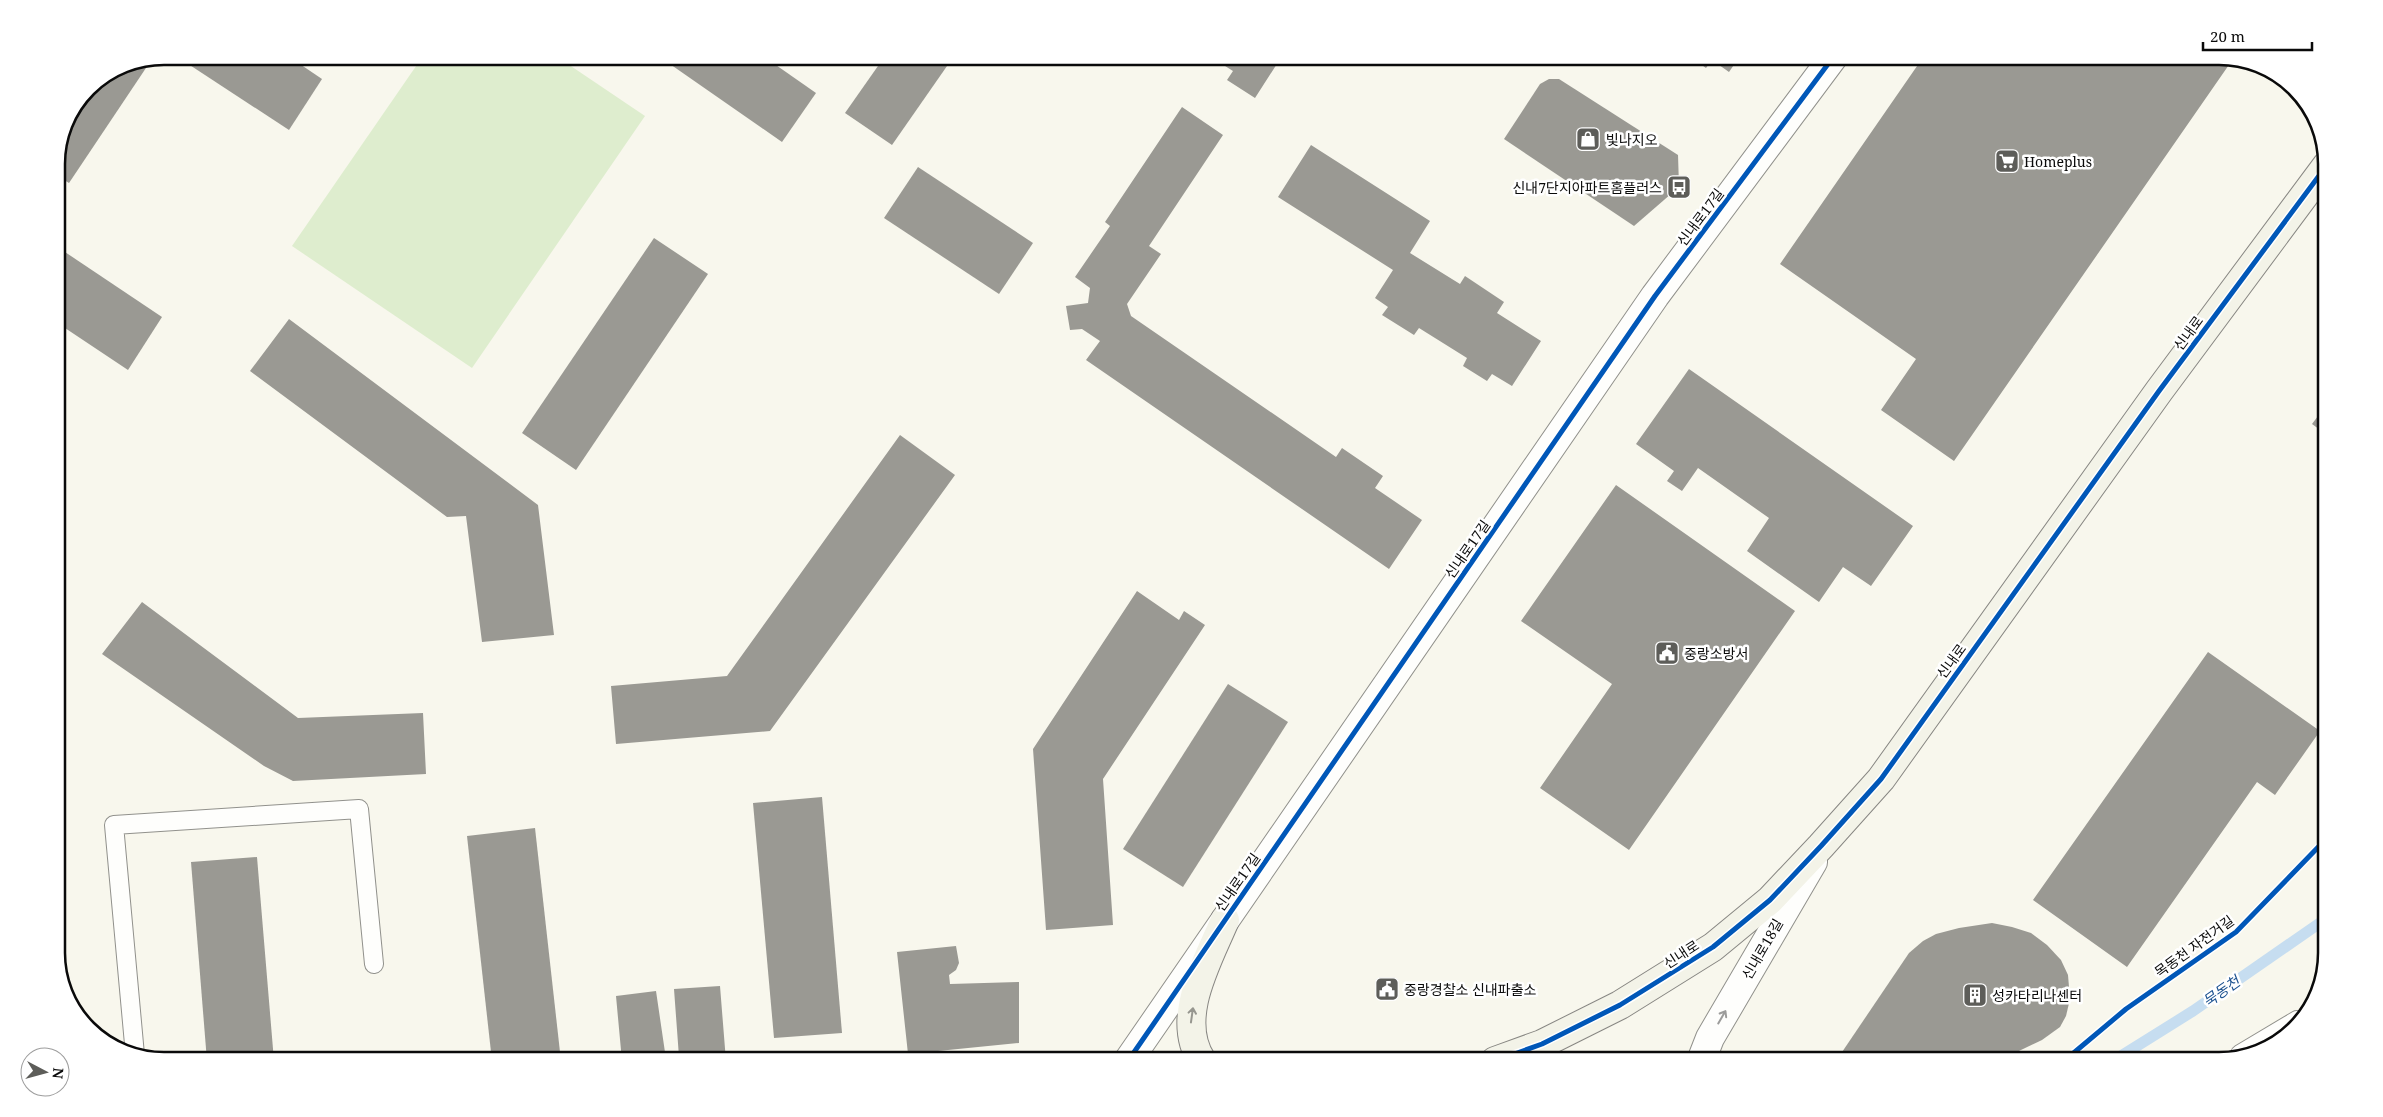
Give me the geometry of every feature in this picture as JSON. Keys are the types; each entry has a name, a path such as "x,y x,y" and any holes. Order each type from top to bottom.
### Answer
{"main road":[{"name":"신내로","path":"1520,1052 1542,1044 1612,1009 1713,947 1770,900 1827,839 1881,779 2154,399 2318,176"},
{"path":"1196,1052 1191,1032 1193,1006 1200,981 1225,920"}],"street":[{"name":"신내로17길","path":"1134,1052 1655,296 1827,65"},
{"name":"신내로18길","path":"1705,1052 1710,1038 1827,839"}],"lane":[{"path":"134,1047 114,825 359,809 374,964"},
{"path":"2256,1044 2283,1028"}],"green space":[{"path":"417,65 569,65 645,116 472,368 292,246"}],"building":[{"path":"190,65 301,65 322,79 289,130"},
{"path":"671,65 776,65 816,93 782,142"},
{"path":"879,65 948,65 892,145 845,113"},
{"path":"1224,65 1276,65 1255,98 1227,80 1233,71"},
{"path":"1719,65 1734,65 1729,72"},
{"name":"Homeplus","path":"1918,65 2229,65 1954,461 1881,410 1916,359 1780,264"},
{"path":"147,67 69,183 65,181 65,157 68,138 78,114 99,89 114,78 132,70"},
{"path":"1549,79 1559,79 1678,155 1679,187 1634,226 1504,139 1540,84"},
{"path":"1182,107 1223,135 1149,246 1161,254 1127,304 1131,316 1336,457 1342,448 1383,476 1375,488 1422,520 1389,569 1086,360 1100,341 1082,329 1070,330 1066,306 1088,303 1090,288 1075,277 1110,226 1105,222"},
{"path":"1311,145 1430,221 1410,253 1460,284 1465,276 1504,302 1497,313 1541,341 1512,386 1492,374 1487,381 1463,366 1467,358 1419,328 1414,335 1382,315 1388,307 1375,298 1393,270 1278,197"},
{"path":"918,167 1033,243 999,294 884,218"},
{"path":"654,238 708,274 576,470 522,433"},
{"path":"65,252 162,317 128,370 65,328"},
{"path":"289,319 538,505 554,635 482,642 466,516 447,517 250,371"},
{"path":"1689,369 1913,526 1871,586 1843,567 1819,602 1747,551 1769,518 1698,468 1682,491 1667,481 1674,471 1636,444"},
{"path":"2318,416 2318,428 2312,424"},
{"path":"900,435 955,475 770,731 616,744 611,686 727,676"},
{"name":"중랑소방서","path":"1616,485 1795,611 1629,850 1540,788 1612,684 1521,621"},
{"path":"1137,591 1179,620 1184,611 1205,625 1103,779 1113,925 1046,930 1033,749"},
{"path":"142,602 298,718 423,713 426,774 293,781 264,766 102,654"},
{"path":"2208,652 2318,730 2318,734 2275,795 2257,782 2127,967 2033,900"},
{"path":"1228,684 1288,722 1183,887 1123,849"},
{"path":"822,797 842,1033 774,1038 753,803"},
{"path":"535,828 560,1052 491,1052 467,836"},
{"path":"257,857 273,1052 206,1052 191,862"},
{"name":"성카타리나센터","path":"1992,923 2031,933 2047,945 2061,960 2068,975 2070,999 2066,1016 2060,1027 2042,1040 2017,1052 1842,1052 1909,953 1923,941 1936,934"},
{"path":"956,946 959,963 956,970 949,975 950,984 1019,982 1019,1043 928,1052 908,1052 897,952"},
{"path":"720,986 725,1052 679,1052 674,989"},
{"path":"656,991 665,1052 621,1052 616,996"}],"waterway":[{"name":"묵동천","path":"2127,1052 2193,1011 2318,924"}],"cycle path":[{"path":"1134,1052 1655,296 1827,65"},
{"path":"1520,1052 1542,1044 1620,1005 1713,947 1770,900 1821,846 1881,779 2159,391 2318,177"},
{"name":"목동천 자전거길","path":"2075,1052 2126,1009 2236,932 2318,847"}],"place":[{"name":"빛나지오","path":"1588,139"},
{"name":"Homeplus","path":"2007,161"},
{"name":"신내7단지아파트홈플러스","path":"1679,187"},
{"name":"중랑소방서","path":"1667,653"},
{"name":"중랑경찰소 신내파출소","path":"1387,989"},
{"name":"성카타리나센터","path":"1975,995"}]}
